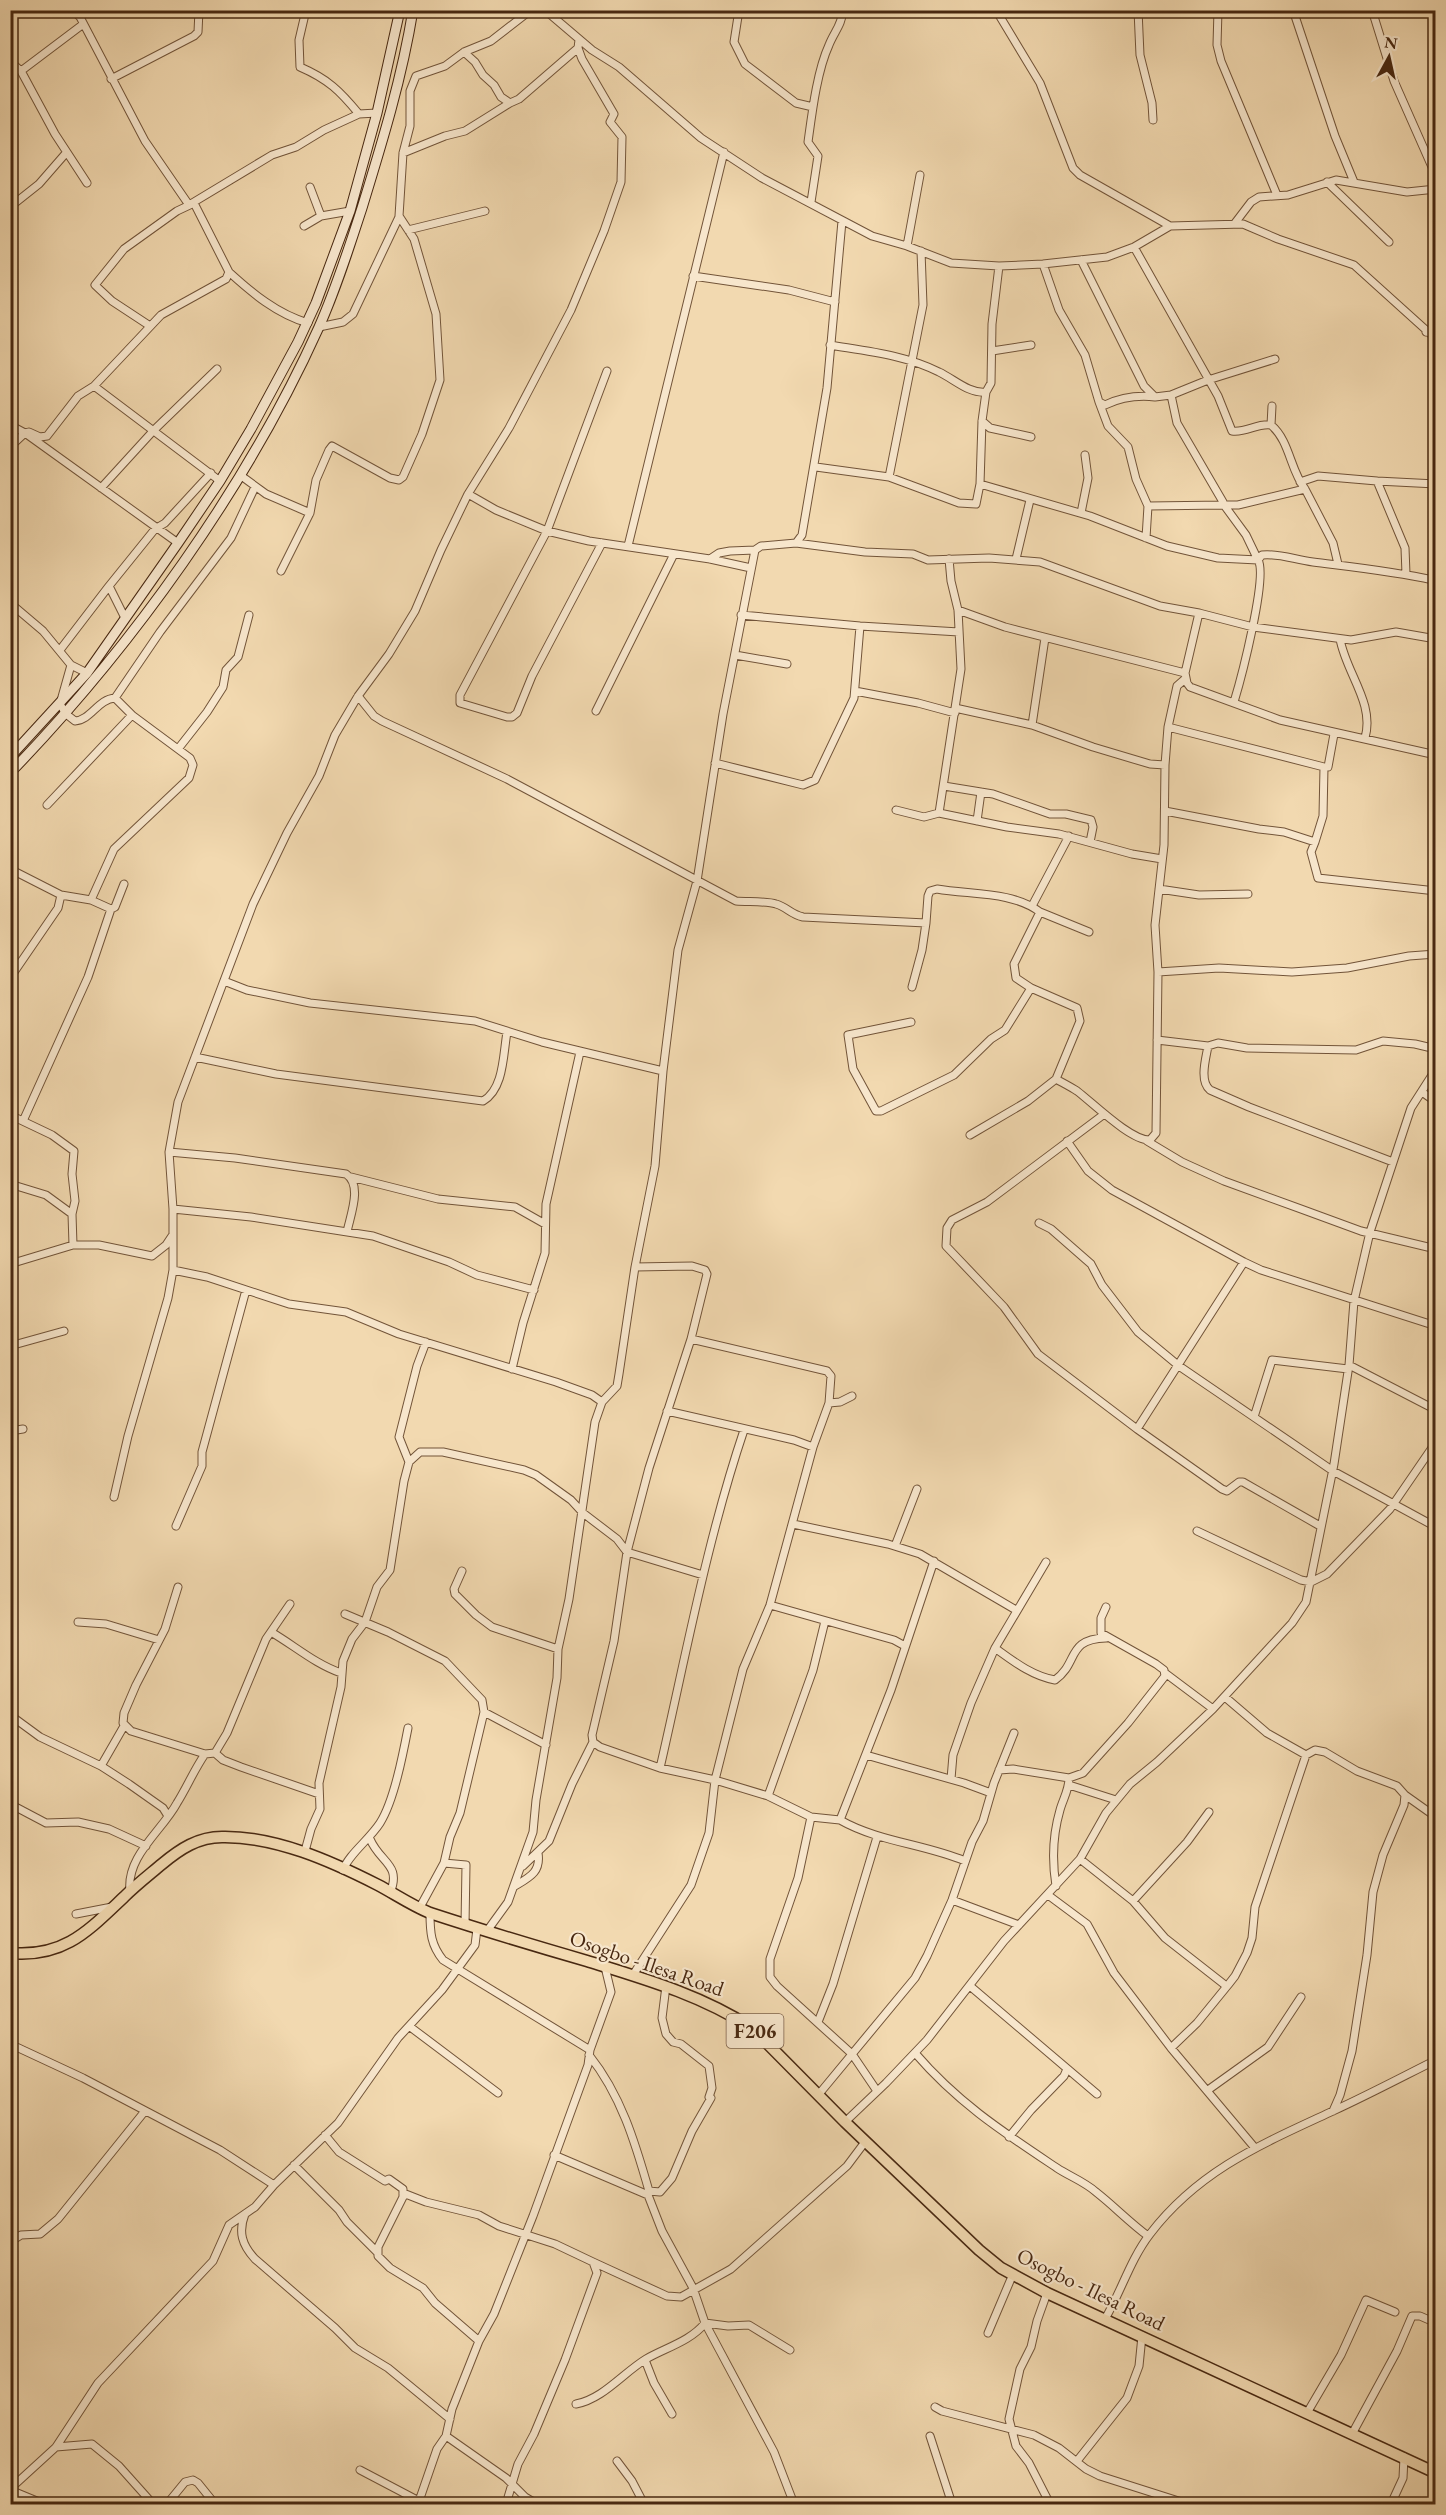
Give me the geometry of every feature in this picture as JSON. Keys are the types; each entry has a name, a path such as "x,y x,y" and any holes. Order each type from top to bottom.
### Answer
{"main road":[{"path":"10,757 87,673 178,543 220,481 251,429 308,323 350,211 377,113 400,10"},
{"path":"10,773 66,714 144,616 240,475 319,327 344,261 386,130 413,10"},
{"name":"Osogbo - Ilesa Road","path":"10,1953 29,1954 57,1949 80,1938 130,1891 179,1850 204,1839 224,1837 245,1839 305,1851 424,1911 633,1975 708,2002 752,2028 845,2122 972,2244 1013,2274 1047,2293 1436,2473"}],"street":[{"path":"73,10 80,18 149,147 189,205 194,203"},
{"path":"111,79 194,36 198,32 199,10"},
{"path":"306,10 299,40 300,67 322,77 342,92 359,114"},
{"path":"319,327 343,322 353,314 399,216 403,153 410,126 410,91 413,80 416,76 445,66 464,52 491,41 531,10"},
{"path":"545,10 579,40 619,68 701,138 762,178 872,236 907,246 951,263 999,266 1107,258 1134,247 1170,226 1244,224 1278,239 1354,265 1436,339"},
{"path":"739,10 734,42 745,64 796,103 813,107"},
{"path":"811,202 818,156 808,142 813,107 828,45 842,23 843,10"},
{"path":"996,10 1040,83 1073,168 1080,175 1170,226"},
{"path":"1138,10 1140,55 1152,103 1153,120"},
{"path":"1218,10 1217,45 1221,61 1277,195"},
{"path":"1293,10 1335,136 1354,182"},
{"path":"1372,10 1394,81 1436,176"},
{"path":"21,71 82,25"},
{"path":"114,1497 128,1436 168,1298 173,1270 170,1152 178,1102 224,981 254,904 287,833 319,776 335,735 357,696 389,654 415,611 468,495 509,428 571,310 604,231 621,182 622,137 610,122 614,114 578,48 579,40"},
{"path":"403,153 445,136 465,131 519,99 578,48"},
{"path":"464,52 475,62 483,75 495,85 501,97 510,103"},
{"path":"12,64 21,71 66,153 87,183"},
{"path":"150,326 112,301 95,285 123,249 177,211 272,155 296,147 324,130 359,114 377,113"},
{"path":"628,546 724,152"},
{"path":"10,207 39,184 66,153"},
{"path":"907,246 920,174"},
{"path":"1235,223 1251,202 1259,197 1288,195 1327,182 1354,182 1407,192 1436,189"},
{"path":"1327,182 1389,242"},
{"path":"310,187 321,216"},
{"path":"194,203 229,272 273,307 291,318 308,323"},
{"path":"304,226 321,216 350,211"},
{"path":"408,230 485,211"},
{"path":"281,571 310,513 316,480 330,447 335,447 390,478 399,480 408,468 433,403 440,380 438,323 415,242 399,216"},
{"path":"796,543 802,535 816,467 828,388 842,221"},
{"path":"1134,247 1218,396 1232,430 1241,432 1254,426 1271,425"},
{"path":"890,477 923,305 921,251"},
{"path":"1082,260 1144,386 1155,397"},
{"path":"1043,264 1059,310 1084,355 1108,426 1128,447 1136,479 1148,506 1146,538"},
{"path":"816,467 890,477 959,503 976,504 980,484 982,421 986,392 991,383 993,303 999,266"},
{"path":"10,447 29,432 40,437 47,436 78,396 94,386 150,326 174,307 226,279 229,272"},
{"path":"693,276 789,290 835,302"},
{"path":"1426,332 1436,327"},
{"path":"830,345 912,361 939,371 976,392 986,392"},
{"path":"992,351 1031,345"},
{"path":"1099,402 1105,405 1118,399 1139,396 1171,396 1208,380 1275,359"},
{"path":"101,488 154,430 217,369"},
{"path":"602,543 532,676 517,713 512,717 507,717 459,703 460,695 547,531 607,371"},
{"path":"94,386 220,481"},
{"path":"1171,396 1177,423 1224,505 1246,535 1262,571 1252,627 1234,702"},
{"path":"1272,406 1271,425 1284,443 1300,482 1333,543 1338,564"},
{"path":"982,421 990,428 1031,437"},
{"path":"10,425 178,543"},
{"path":"1081,513 1088,478 1085,455"},
{"path":"60,650 155,529 165,523 211,473"},
{"path":"240,475 266,494 310,513"},
{"path":"1300,482 1318,476 1398,484 1436,484"},
{"path":"1377,481 1405,548 1406,574"},
{"path":"980,484 1081,513 1167,546 1218,558 1258,560"},
{"path":"71,664 60,704 66,714 75,721 81,720 106,699 115,698 159,632 231,538 255,486"},
{"path":"1148,506 1238,506 1305,489"},
{"path":"468,495 496,510 547,531 602,543 710,559 751,568"},
{"path":"1016,559 1030,500"},
{"path":"802,535 810,545"},
{"path":"710,559 718,553 796,543 865,552 913,554 928,560 1016,559 1040,562 1067,570 1160,606 1199,613 1252,627 1340,639 1360,640 1396,632 1436,639"},
{"path":"44,2505 10,2490 56,2448 98,2383 213,2261 226,2229 255,2207 273,2185 325,2135 350,2107 384,2057 442,1990 475,1945 482,1930 508,1902 515,1886 533,1832 536,1800 557,1678 558,1649 564,1628 583,1513 593,1434 602,1402 617,1386 635,1267 655,1166 663,1071 678,950 697,881 715,763 755,550"},
{"path":"596,711 674,554"},
{"path":"1258,560 1262,555 1271,554 1434,580"},
{"path":"939,813 961,669 958,610 949,559"},
{"path":"110,585 125,618"},
{"path":"10,603 43,631 71,664 87,673"},
{"path":"958,610 1005,627 1185,676"},
{"path":"1147,1141 1154,1138 1156,1133 1158,972 1155,925 1162,859 1168,727 1178,686 1185,676 1199,613"},
{"path":"177,749 207,712 223,687 226,670 238,657 249,615"},
{"path":"741,615 959,632"},
{"path":"715,763 803,785 815,780 855,692 860,626"},
{"path":"1032,725 1045,638"},
{"path":"1340,639 1347,667 1368,718 1365,738"},
{"path":"735,654 787,664"},
{"path":"1185,676 1190,687 1272,717 1334,734 1365,738 1436,755"},
{"path":"855,692 1032,725 1093,747 1150,764 1165,765"},
{"path":"357,696 374,716 382,721 507,779 736,900 759,904 773,902 790,914 803,917 926,923"},
{"path":"91,900 114,849 189,778 193,765 190,758 132,715 115,698"},
{"path":"47,805 132,715"},
{"path":"1168,727 1324,767 1328,767 1334,734"},
{"path":"1324,767 1323,816 1311,852 1318,878 1436,891"},
{"path":"944,786 993,794 1050,814 1066,814 1090,820 1093,827 1090,842"},
{"path":"977,821 981,792"},
{"path":"896,810 924,817 939,813 1070,836 1162,859"},
{"path":"1165,811 1284,832 1315,842"},
{"path":"1032,906 1070,836"},
{"path":"10,869 61,895 91,900 111,909"},
{"path":"23,1121 88,977 111,909 115,906 124,884"},
{"path":"912,987 922,950 930,891 937,889 1006,897 1032,906 1040,912 1089,932"},
{"path":"1159,889 1199,895 1248,894"},
{"path":"10,978 58,908 61,895"},
{"path":"970,1135 1028,1101 1056,1079 1080,1021 1080,1012 1077,1008 1031,988 1016,978 1014,970 1040,912"},
{"path":"1158,972 1219,968 1292,972 1347,968 1433,954 1436,963"},
{"path":"224,981 247,990 310,1003 475,1021 580,1052 663,1071"},
{"path":"911,1022 848,1035 853,1069 876,1111 881,1111 954,1075 991,1039 1005,1030 1031,988"},
{"path":"195,1057 264,1072 483,1101 490,1097 497,1087 507,1032"},
{"path":"1157,1040 1208,1046 1218,1043 1247,1048 1356,1050 1383,1041 1415,1044 1436,1049"},
{"path":"1208,1046 1204,1080 1210,1090 1393,1162"},
{"path":"510,1367 545,1253 547,1242 544,1216 553,1166 580,1052"},
{"path":"845,2122 915,2053 1019,1925 1080,1859 1088,1841 1130,1784 1157,1762 1225,1697 1292,1623 1306,1602 1333,1471 1348,1367 1354,1301 1370,1232 1411,1108 1436,1069"},
{"path":"1056,1079 1076,1091 1103,1115 1182,1162 1224,1180 1370,1232 1436,1248"},
{"path":"1422,1092 1436,1102"},
{"path":"10,1115 52,1135 74,1151 73,1245"},
{"path":"1103,1115 987,1202 952,1220 947,1228 946,1246 1004,1307 1038,1354 1137,1429 1222,1489 1227,1491 1239,1482 1243,1482 1320,1526"},
{"path":"1067,1141 1088,1171 1112,1190 1244,1262 1354,1301 1436,1326"},
{"path":"170,1152 341,1172 351,1177 438,1199 515,1207 545,1224"},
{"path":"347,1232 354,1202 354,1184 351,1177"},
{"path":"10,1184 46,1195 72,1214"},
{"path":"173,1209 251,1216 373,1236 449,1262 477,1275 534,1290"},
{"path":"1039,1223 1051,1229 1091,1264 1102,1285 1138,1332 1179,1366 1333,1471 1436,1527"},
{"path":"10,1264 73,1245 99,1245 152,1256 173,1236"},
{"path":"1137,1429 1244,1262"},
{"path":"521,1867 549,1841 593,1742 592,1736 614,1641 627,1552 667,1411 691,1339 707,1274 705,1270 692,1266 635,1267"},
{"path":"173,1270 207,1277 289,1304 346,1312 399,1334 574,1388 602,1402"},
{"path":"176,1526 202,1466 202,1452 246,1290"},
{"path":"10,1346 64,1331"},
{"path":"633,1975 691,1885 710,1833 715,1780 743,1669 770,1605 813,1447 829,1403 831,1376 827,1371 691,1339"},
{"path":"305,1851 320,1809 319,1783 341,1687 341,1673 347,1649 365,1622 377,1587 390,1570 399,1506 409,1462 399,1437 417,1366 426,1342"},
{"path":"1254,1417 1272,1360 1348,1367 1436,1410"},
{"path":"829,1403 840,1402 852,1396"},
{"path":"667,1411 794,1440 813,1447"},
{"path":"10,1431 23,1429"},
{"path":"660,1768 703,1575 729,1474 744,1430"},
{"path":"1311,1582 1327,1574 1394,1504 1436,1442"},
{"path":"409,1462 420,1452 429,1451 524,1470 552,1485 617,1539 627,1552 703,1575"},
{"path":"895,1546 917,1489"},
{"path":"793,1524 895,1546 934,1561 1016,1610"},
{"path":"1197,1530 1311,1582"},
{"path":"840,1821 866,1755 934,1561"},
{"path":"951,1779 953,1755 971,1703 995,1648 1046,1562"},
{"path":"462,1571 454,1589 455,1594 476,1615 492,1627 558,1649"},
{"path":"101,1766 124,1726 124,1713 165,1629 178,1587"},
{"path":"214,1753 227,1733 259,1652 290,1604"},
{"path":"770,1605 894,1640 905,1646"},
{"path":"1106,1607 1100,1626 1101,1633 1106,1638 1156,1664 1213,1709"},
{"path":"345,1614 445,1661 482,1700 484,1712 460,1813 450,1837 444,1863 424,1911 430,1940 443,1960 456,1970 589,2052 608,2081 632,2135 662,2231 693,2288 705,2323 774,2452 794,2505"},
{"path":"768,1796 813,1670 825,1621"},
{"path":"78,1622 106,1624 159,1640"},
{"path":"271,1632 303,1651 309,1658 341,1673"},
{"path":"995,1648 1019,1665 1055,1680 1082,1644 1091,1638 1106,1638"},
{"path":"1056,1886 1054,1849 1059,1812 1069,1781 1092,1766 1157,1688 1165,1673"},
{"path":"1225,1697 1267,1733 1306,1755"},
{"path":"484,1712 546,1745"},
{"path":"10,1715 52,1744 101,1766 156,1803 168,1816"},
{"path":"124,1726 131,1731 205,1754 214,1753 223,1760 241,1767 320,1794"},
{"path":"343,1870 350,1857 370,1839 386,1813 408,1728"},
{"path":"819,2094 915,1978 939,1932 952,1900 1014,1733"},
{"path":"593,1742 600,1747 660,1768 715,1780 768,1796 811,1817 840,1821 858,1831 920,1846 965,1861"},
{"path":"1170,2048 1197,2023 1236,1976 1247,1953 1253,1931 1255,1907 1306,1755 1315,1750 1325,1752 1357,1771 1397,1786 1405,1795 1436,1817"},
{"path":"130,1891 131,1872 146,1846 176,1805 205,1754"},
{"path":"866,1755 991,1793"},
{"path":"999,1770 1013,1769 1069,1781 1116,1800"},
{"path":"1333,2111 1340,2096 1355,2034 1367,1955 1373,1892 1383,1855 1404,1806 1405,1795"},
{"path":"10,1804 46,1823 78,1822 109,1829 146,1846"},
{"path":"1133,1901 1187,1842 1209,1812"},
{"path":"811,1817 798,1878 770,1959 769,1971 777,1986 852,2054 877,2091"},
{"path":"818,2022 833,1984 877,1837"},
{"path":"370,1839 375,1850 394,1872 394,1882 390,1893"},
{"path":"515,1886 536,1872 539,1863 538,1853"},
{"path":"1080,1859 1133,1901 1165,1938 1228,1985"},
{"path":"444,1863 466,1864 465,1925"},
{"path":"1048,1895 1087,1924 1114,1973 1170,2048 1255,2148"},
{"path":"952,1900 1019,1925"},
{"path":"76,1914 114,1906"},
{"path":"360,2470 418,2503 437,2449 446,2436 452,2409 479,2341 494,2314 526,2234 588,2065 589,2052 611,1992 605,1967"},
{"path":"554,2155 649,2193 660,2192 672,2178 692,2131 711,2098 709,2097 712,2088 709,2066 681,2044 673,2042 666,2034 662,2018 666,1986"},
{"path":"970,1986 1097,2094"},
{"path":"1208,2090 1268,2047 1301,1997"},
{"path":"409,2026 498,2093"},
{"path":"10,2044 220,2150 273,2185"},
{"path":"915,2053 937,2079 982,2118 1095,2190 1127,2222 1148,2236"},
{"path":"1105,2319 1148,2236 1172,2207 1202,2180 1255,2148 1436,2060"},
{"path":"1009,2137 1064,2076 1067,2069"},
{"path":"10,2242 21,2235 40,2234 58,2219 145,2111"},
{"path":"325,2135 339,2152 384,2181 389,2179 403,2189 377,2252"},
{"path":"403,2193 426,2202 479,2215 499,2226 555,2244 667,2296 681,2297 693,2288 731,2269 847,2166 866,2142"},
{"path":"294,2165 339,2210 347,2222 377,2252 380,2259 423,2288 435,2303 479,2341"},
{"path":"245,2213 241,2228 245,2247 255,2259 355,2348 388,2368 450,2419"},
{"path":"506,2505 518,2464 534,2434 595,2281 597,2274 593,2262"},
{"path":"988,2333 1013,2274"},
{"path":"1047,2293 1031,2347 1018,2376 1010,2427 1013,2438 1050,2505"},
{"path":"1307,2413 1341,2355 1366,2300 1395,2312"},
{"path":"1352,2434 1397,2351 1412,2316 1420,2316 1436,2323"},
{"path":"576,2404 594,2397 645,2360 692,2334 705,2323 728,2326 749,2325 790,2350"},
{"path":"1077,2461 1127,2398 1139,2366 1142,2336"},
{"path":"645,2360 654,2383 672,2414"},
{"path":"935,2407 942,2411 1010,2427 1046,2440 1086,2469 1124,2485 1188,2505"},
{"path":"1013,2438 1020,2432"},
{"path":"446,2436 501,2474 537,2505"},
{"path":"930,2436 952,2505"},
{"path":"56,2448 92,2444 119,2466 153,2505"},
{"path":"1391,2505 1403,2478 1404,2457"},
{"path":"617,2461 632,2481 644,2505"},
{"path":"167,2505 185,2482 193,2480 216,2505"}]}
